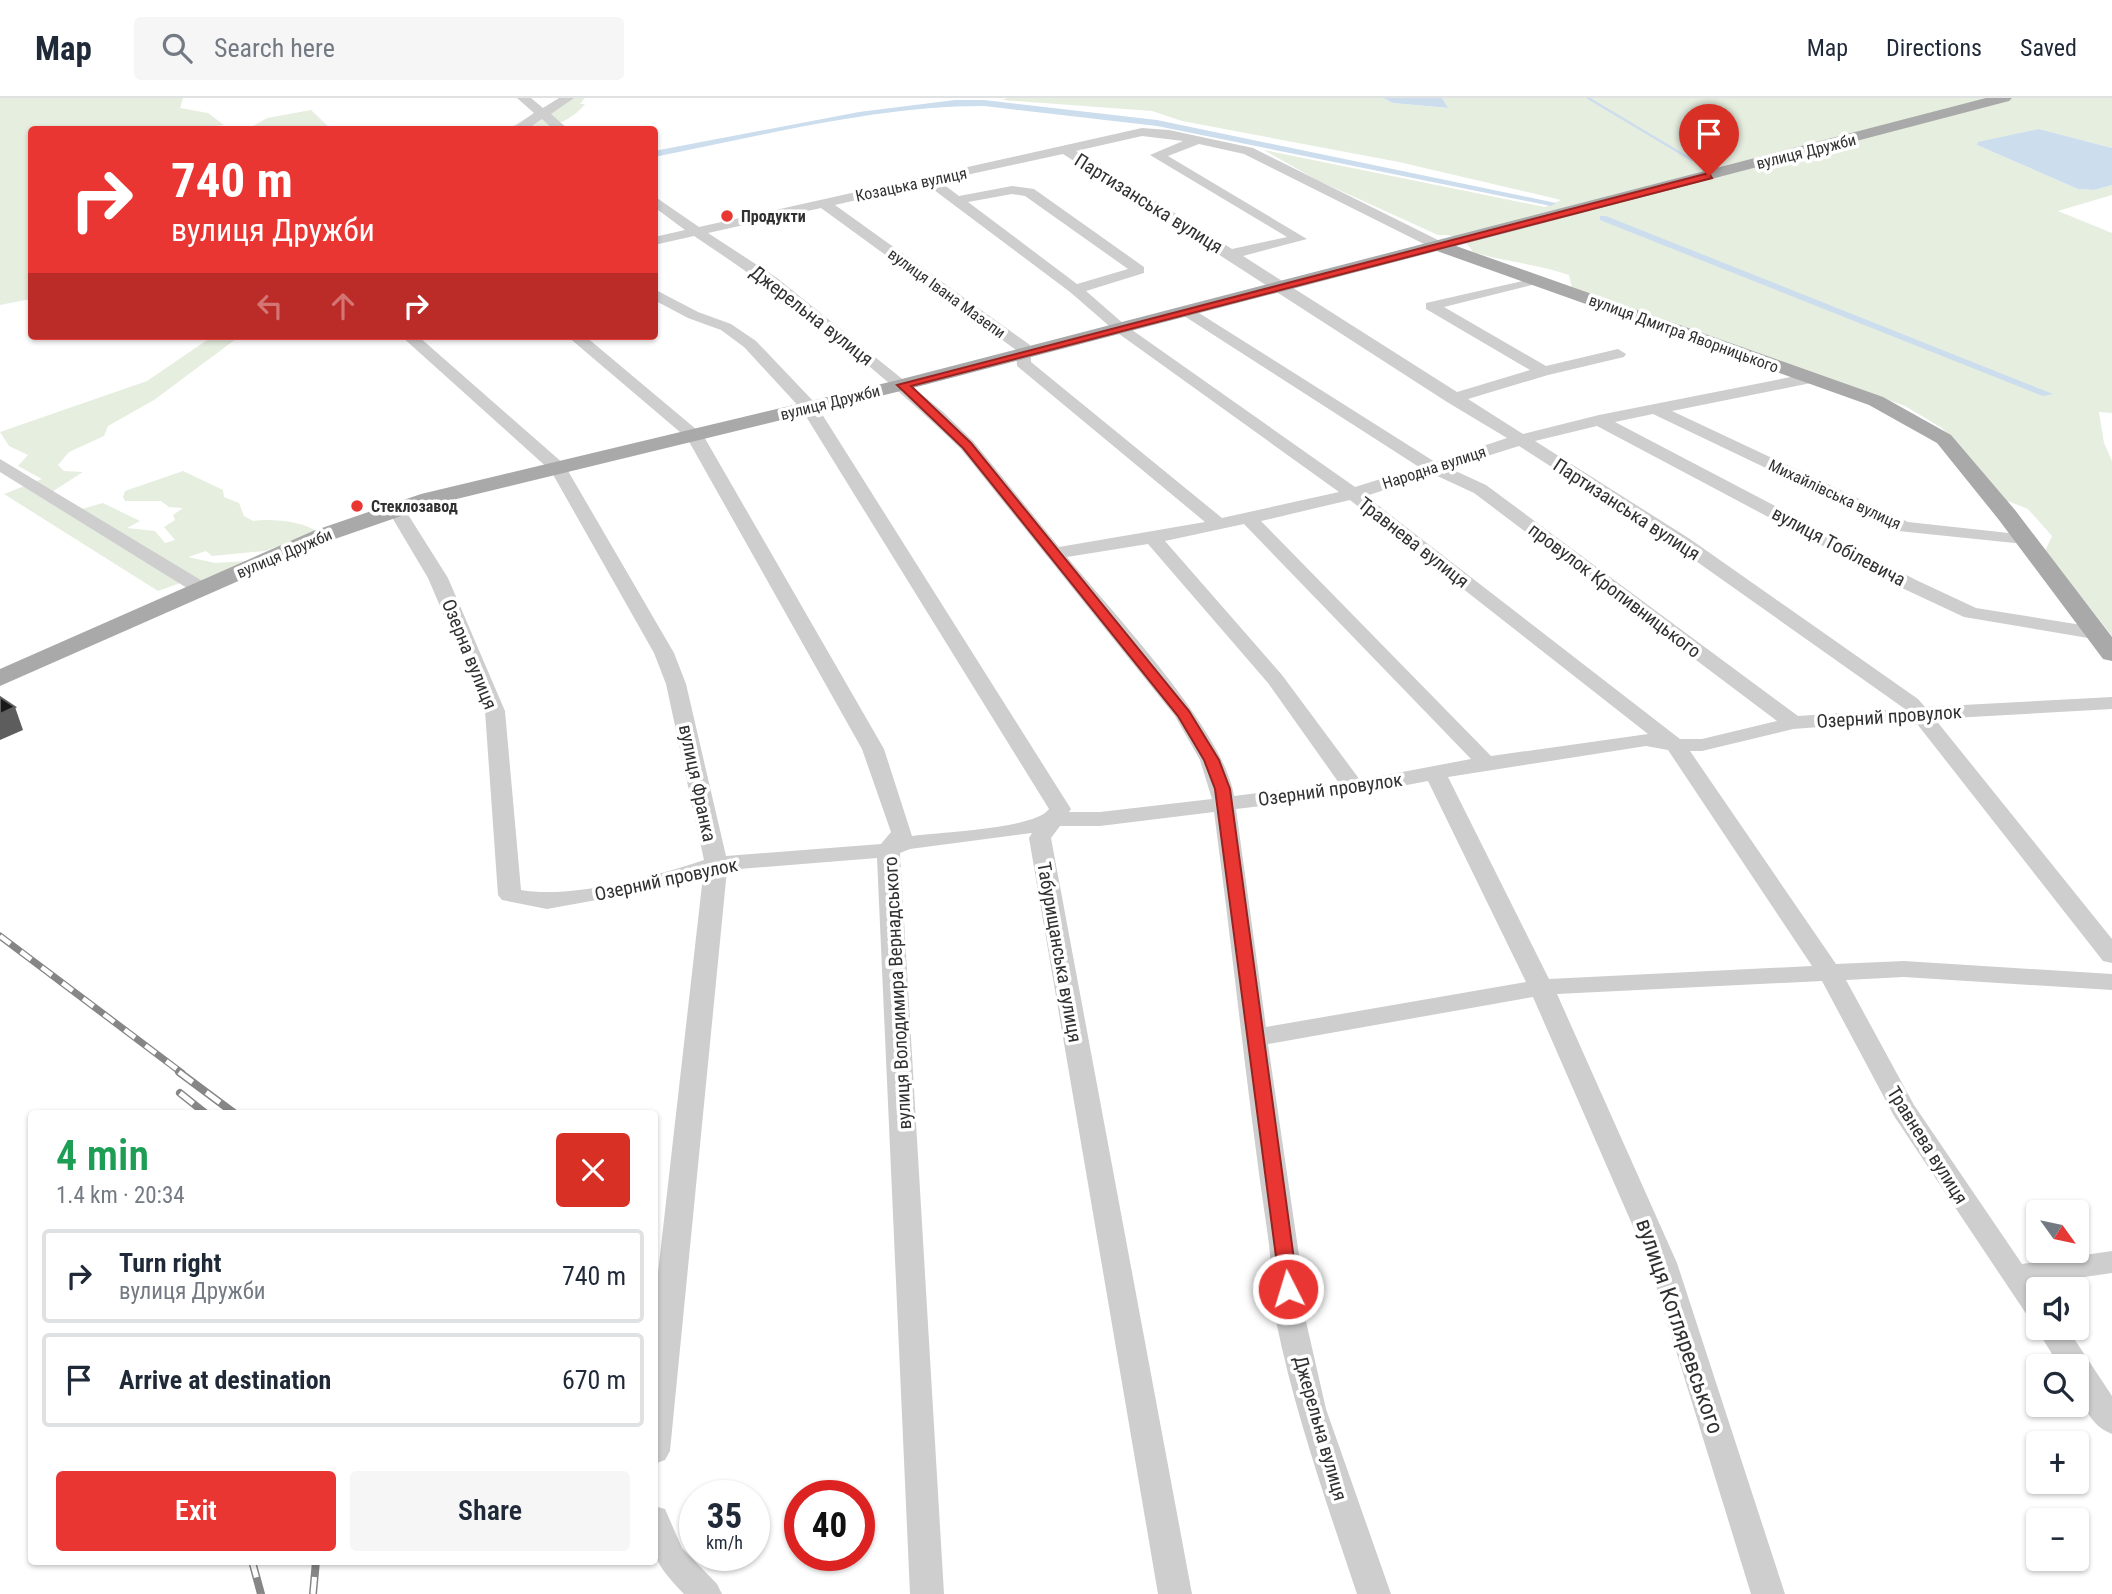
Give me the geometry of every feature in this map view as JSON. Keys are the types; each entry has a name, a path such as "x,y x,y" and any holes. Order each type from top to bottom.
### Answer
{"main road":[{"name":"вулиця Дружби","path":"0,678 321,536 396,509 902,385 2004,98"},
{"name":"вулиця Дмитра Яворницького","path":"1439,246 1876,401 1912,419 1944,439 2027,541 2112,654"}],"street":[{"path":"523,98 558,126"},
{"path":"523,126 568,98"},
{"name":"Козацька вулиця","path":"658,240 1142,132 1169,134"},
{"name":"вулиця Дмитра Яворницького","path":"1169,134 1248,151 1439,246"},
{"path":"1198,140 1157,155 1300,239 1231,254"},
{"name":"Партизанська вулиця","path":"1065,149 1683,544 1921,713 2112,955"},
{"name":"Травнева вулиця","path":"929,180 1075,289 1120,328 1353,494 1675,745 1829,972 1903,1109 1956,1193 2026,1291"},
{"path":"957,200 1012,190 1029,192 1139,270 1075,289"},
{"name":"Джерельна вулиця","path":"658,203 772,281 902,385 967,445 1184,714 1212,760 1222,789 1263,1115 1286,1262 1290,1317 1311,1409 1374,1594"},
{"name":"вулиця Івана Мазепи","path":"823,203 1024,348 1023,363 1218,524"},
{"path":"1535,280 1431,306 1544,371"},
{"path":"658,295 693,315 726,327 750,344 809,407 1060,809 1054,819"},
{"name":"провулок Кропивницького","path":"1186,311 1432,467 1480,489 1793,723"},
{"name":"вулиця Франка","path":"414,340 558,468 668,664 676,684 716,864 658,1413"},
{"name":"вулиця Володимира Вернадського","path":"580,340 694,435 873,749 902,833 888,850 927,1594"},
{"path":"1453,398 1544,371 1618,354"},
{"name":"Народна вулиця","path":"1055,553 1218,524 1353,494 1519,440 1599,420 1811,378"},
{"name":"Михайлівська вулиця","path":"1655,409 1904,527 2027,541"},
{"name":"вулиця Тобілевича","path":"1599,420 1909,584 1971,613 2094,633"},
{"path":"0,464 202,589"},
{"name":"Озерна вулиця","path":"396,509 438,578 495,711 510,895"},
{"path":"1248,517 1486,763"},
{"path":"1152,537 1275,679 1354,788"},
{"name":"Озерний провулок","path":"510,895 547,902 668,880 716,864 888,850 906,843 1023,829 1054,819 1100,819 1354,788 1486,763 1646,740 1675,745 1703,745 1793,723 2112,703"},
{"name":"вулиця Котляревського","path":"1435,774 1541,987 1663,1263 1768,1594"},
{"name":"Табурищанська вулиця","path":"1054,819 1040,838 1175,1594"},
{"path":"1255,1038 1541,987 1904,969 2112,982"},
{"path":"2016,1276 2112,1262"},
{"path":"2089,1386 2112,1421"},
{"path":"658,1528 670,1557 705,1594"}],"shaded area":[{"path":"0,98 183,98 180,108 208,113 224,125 28,126 28,300 0,305"},
{"path":"560,98 585,98 580,104 585,104 577,112 559,123 549,126 513,126"},
{"path":"1383,98 1393,103 1447,108 1442,98 2112,98 2112,148 2039,129 1977,145 2078,189 2094,190 2112,185 2112,195 2058,211 2112,233 2112,413 2099,412 2104,443 2112,461 2112,636 2045,551 2052,536 2028,509 2005,500 1942,428 1905,406 1572,288 1569,275 1473,252 1458,238 1438,235 1317,180 1264,150 1545,207 1561,200 1399,162 1182,121 1152,111 1002,100"},
{"path":"311,110 328,126 253,126 267,118"},
{"path":"207,340 235,340 154,400 108,426 104,436 69,452 58,465 64,471 83,472 44,497 183,582 158,591 4,494 42,479 18,466 28,455 9,446 0,432 147,381"},
{"path":"183,471 223,490 224,497 239,503 244,516 253,521 287,521 318,532 265,551 212,556 206,551 188,557 215,563 247,561 201,581 78,510 103,503 140,521 127,528 155,531 165,543 175,540 164,527 175,520 173,515 183,508 169,507 161,501 125,501 123,497 125,491"}],"water":[{"path":"1383,98 1442,98 1448,108 1393,103"},
{"path":"2039,129 2112,148 2112,185 2094,190 2078,189 1977,145 1978,142"}],"building":[{"path":"0,697 15,707 0,714"}],"waterway":[{"path":"1588,98 1692,160"},
{"path":"658,153 859,115 955,103 984,103 1157,123 1551,203"},
{"path":"1603,218 2047,394"}],"railway":[{"path":"0,936 182,1073"},
{"path":"179,1072 230,1110"},
{"path":"180,1093 201,1110"},
{"path":"253,1565 261,1594"},
{"path":"313,1594 316,1565"}],"place":[{"name":"Продукти","path":"727,216"},
{"name":"Стеклозавод","path":"357,506"}],"route":[{"path":"1288,1289 1263,1115 1247,963 1222,804 1222,789 1212,760 1184,714 967,445 902,385 1709,176"}]}
